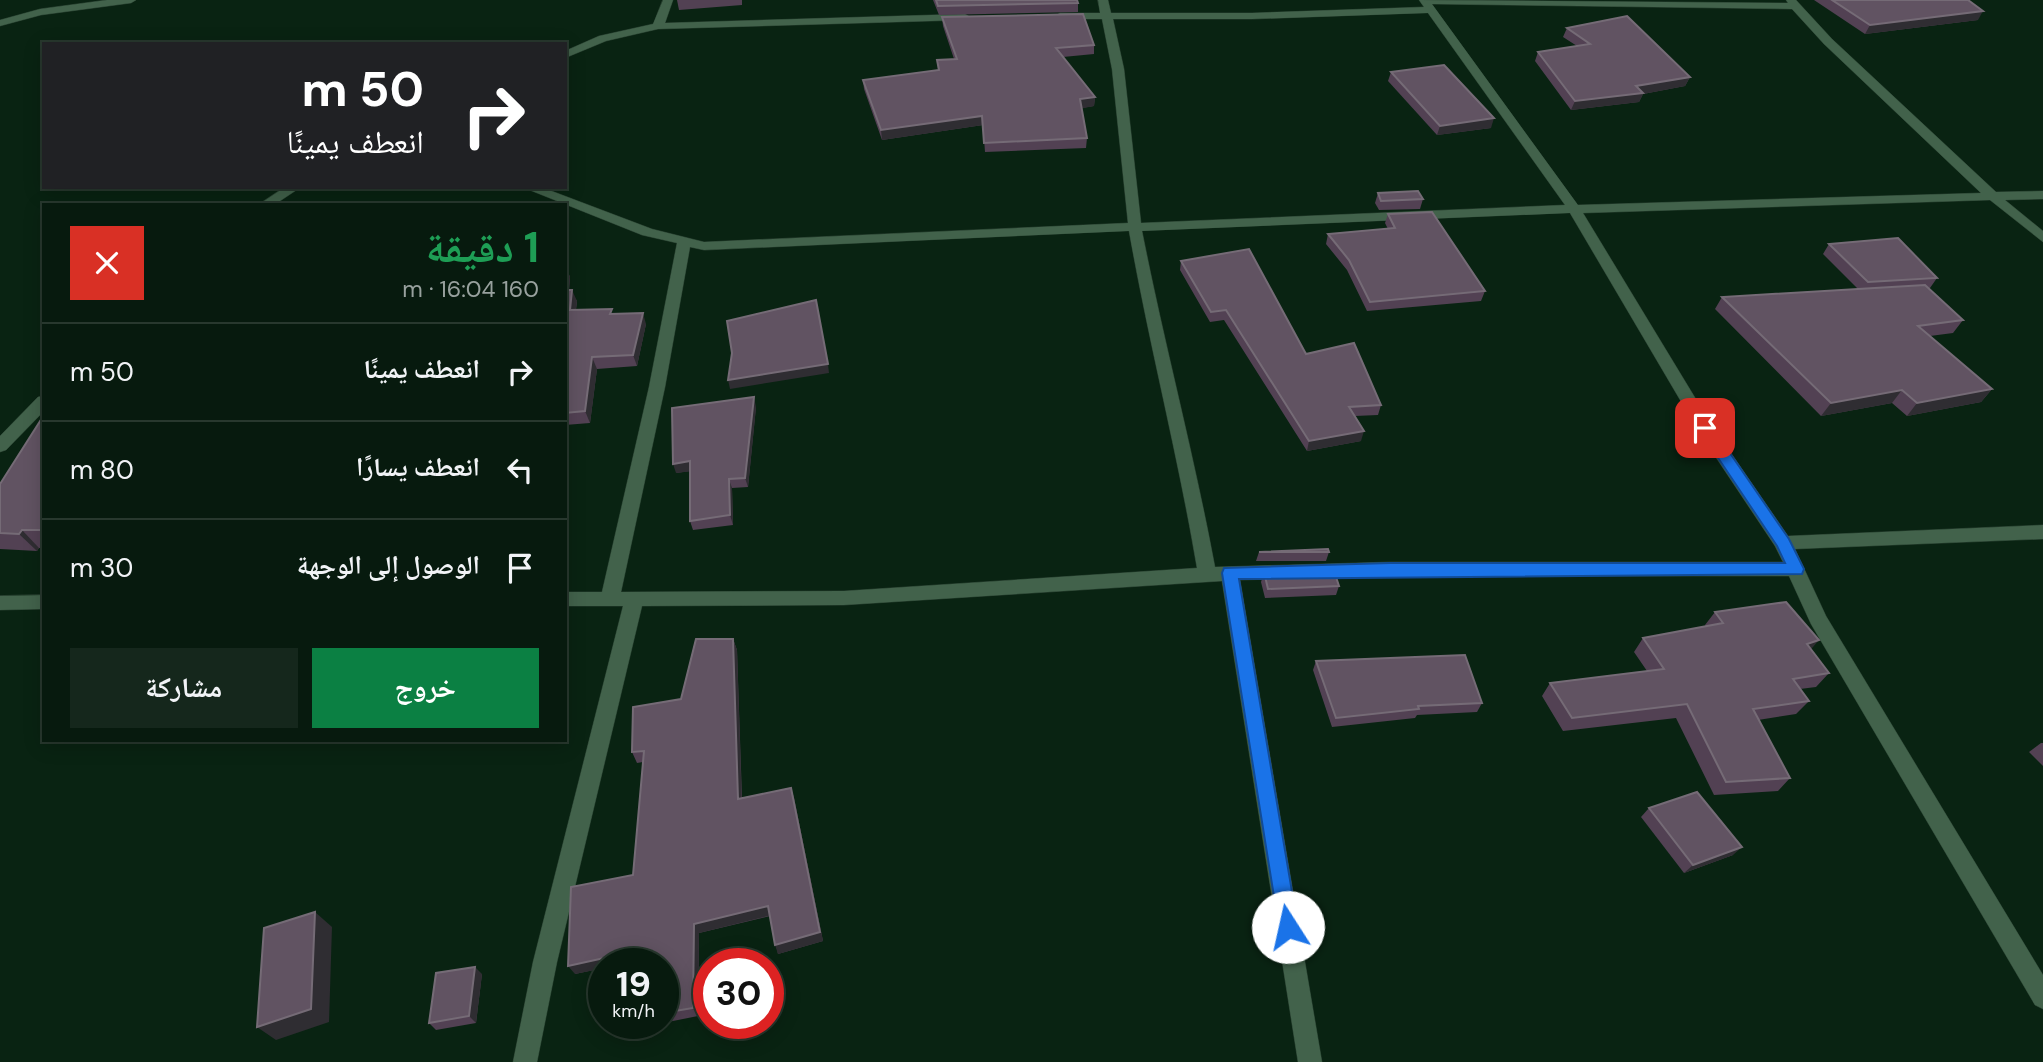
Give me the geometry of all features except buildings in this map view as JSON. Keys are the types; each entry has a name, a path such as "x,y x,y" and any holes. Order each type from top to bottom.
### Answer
{"street":[{"path":"40,12 54,0"},
{"path":"0,23 40,12 131,0"},
{"path":"658,26 668,0"},
{"path":"1103,0 1118,69 1135,228 1155,335 1189,472 1207,575"},
{"path":"1051,16 1252,16 1426,4 1793,3 1990,196 2043,237"},
{"path":"1426,4 1575,210 1705,428 1783,543 1818,619 2043,997"},
{"path":"567,54 603,38 658,26 971,17"},
{"path":"267,203 292,189"},
{"path":"534,189 684,243 704,246 1135,228 1297,218 2043,195"},
{"path":"610,599 657,387 684,243"},
{"path":"0,446 42,403"},
{"path":"1783,543 2043,532"},
{"path":"567,599 844,598 1230,573 1390,569 1796,569"},
{"path":"1230,573 1310,1062"},
{"path":"525,1062 545,962 634,599"},
{"path":"0,603 42,602"}],"route":[{"path":"1288,927 1230,573 1390,569 1796,569 1783,543 1705,428"}]}
